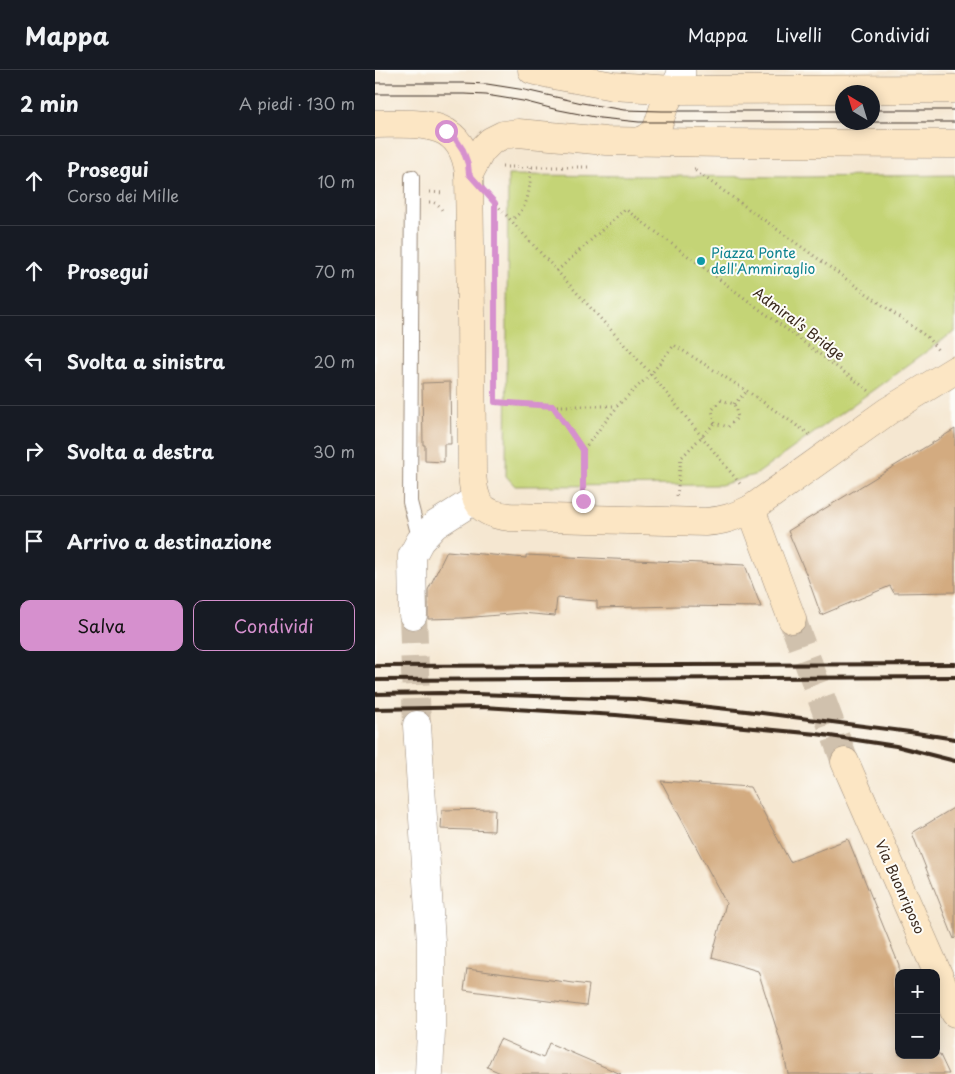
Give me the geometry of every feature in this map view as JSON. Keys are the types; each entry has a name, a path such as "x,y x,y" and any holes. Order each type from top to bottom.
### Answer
{"street":[{"path":"531,70 613,86 677,80 723,90 955,89"},
{"path":"639,142 653,134 657,128 665,104 677,80"},
{"path":"375,124 432,125 446,131 455,138 463,150 468,164 473,490 476,499 484,509 497,516 676,521 719,521 733,518 751,509 888,411 949,363"},
{"path":"469,174 481,151 491,141 503,135 518,134 639,142 955,144"},
{"path":"413,615 412,556 420,541 435,525 476,499"},
{"path":"751,509 792,619"},
{"path":"417,725 431,942 429,1074"},
{"name":"Via Buonriposo","path":"845,762 954,1006"}],"lane":[{"path":"412,177 409,502 420,541"}],"path":[{"path":"495,167 597,167"},
{"path":"514,218 521,213 530,189 531,167"},
{"path":"687,168 701,169"},
{"path":"693,169 927,337 949,363"},
{"path":"495,212 495,203 651,374 742,486 751,509"},
{"name":"Admiral’s Bridge","path":"557,271 625,209 872,392"},
{"path":"583,450 617,406 651,374 674,345 747,391 833,450"},
{"path":"734,404 747,391"},
{"path":"715,423 712,410 721,400 734,404"},
{"path":"495,412 495,402 553,406 617,406"},
{"path":"715,423 728,427 738,417 734,404"},
{"path":"553,406 583,450 583,519"},
{"path":"676,521 681,458 715,423"}],"green space":[{"path":"508,175 801,177 955,175 955,332 757,474 721,485 515,486 506,476"}],"building":[{"path":"450,382 451,444 444,444 444,462 425,461 422,383"},
{"path":"955,429 955,592 894,593 890,586 821,615 788,531"},
{"path":"447,551 526,558 526,555 745,565 761,607 678,606 597,608 597,601 557,598 555,616 522,613 428,619 428,590"},
{"path":"661,781 750,787 790,862 848,839 899,965 899,969 895,969 895,1059 940,1059 940,1055 949,1074 788,1074 782,1046 758,971 712,957 726,903"},
{"path":"955,807 955,938 954,939 912,833"},
{"path":"495,809 494,831 441,829 442,810"},
{"path":"467,969 589,985 586,1006 464,990"},
{"path":"500,1039 543,1058 549,1043 621,1074 503,1074 487,1067"}],"tunnel":[{"path":"413,615 417,725"},
{"path":"792,619 845,762"}],"tram line":[{"path":"375,83 487,84 624,110 835,111"},
{"path":"375,94 486,95 600,118 639,122 835,122"},
{"path":"880,110 955,110"},
{"path":"880,122 955,122"}],"railway":[{"path":"375,666 955,664"},
{"path":"375,680 955,677"},
{"path":"375,694 441,693 635,699 746,711 955,739"},
{"path":"375,709 483,707 616,715 817,734 896,746 955,761"}],"place":[{"name":"Piazza Ponte dell'Ammiraglio","path":"701,261"}],"route":[{"path":"446,131 455,138 463,150 469,174 495,203 495,402 553,406 583,450 583,501"}]}
